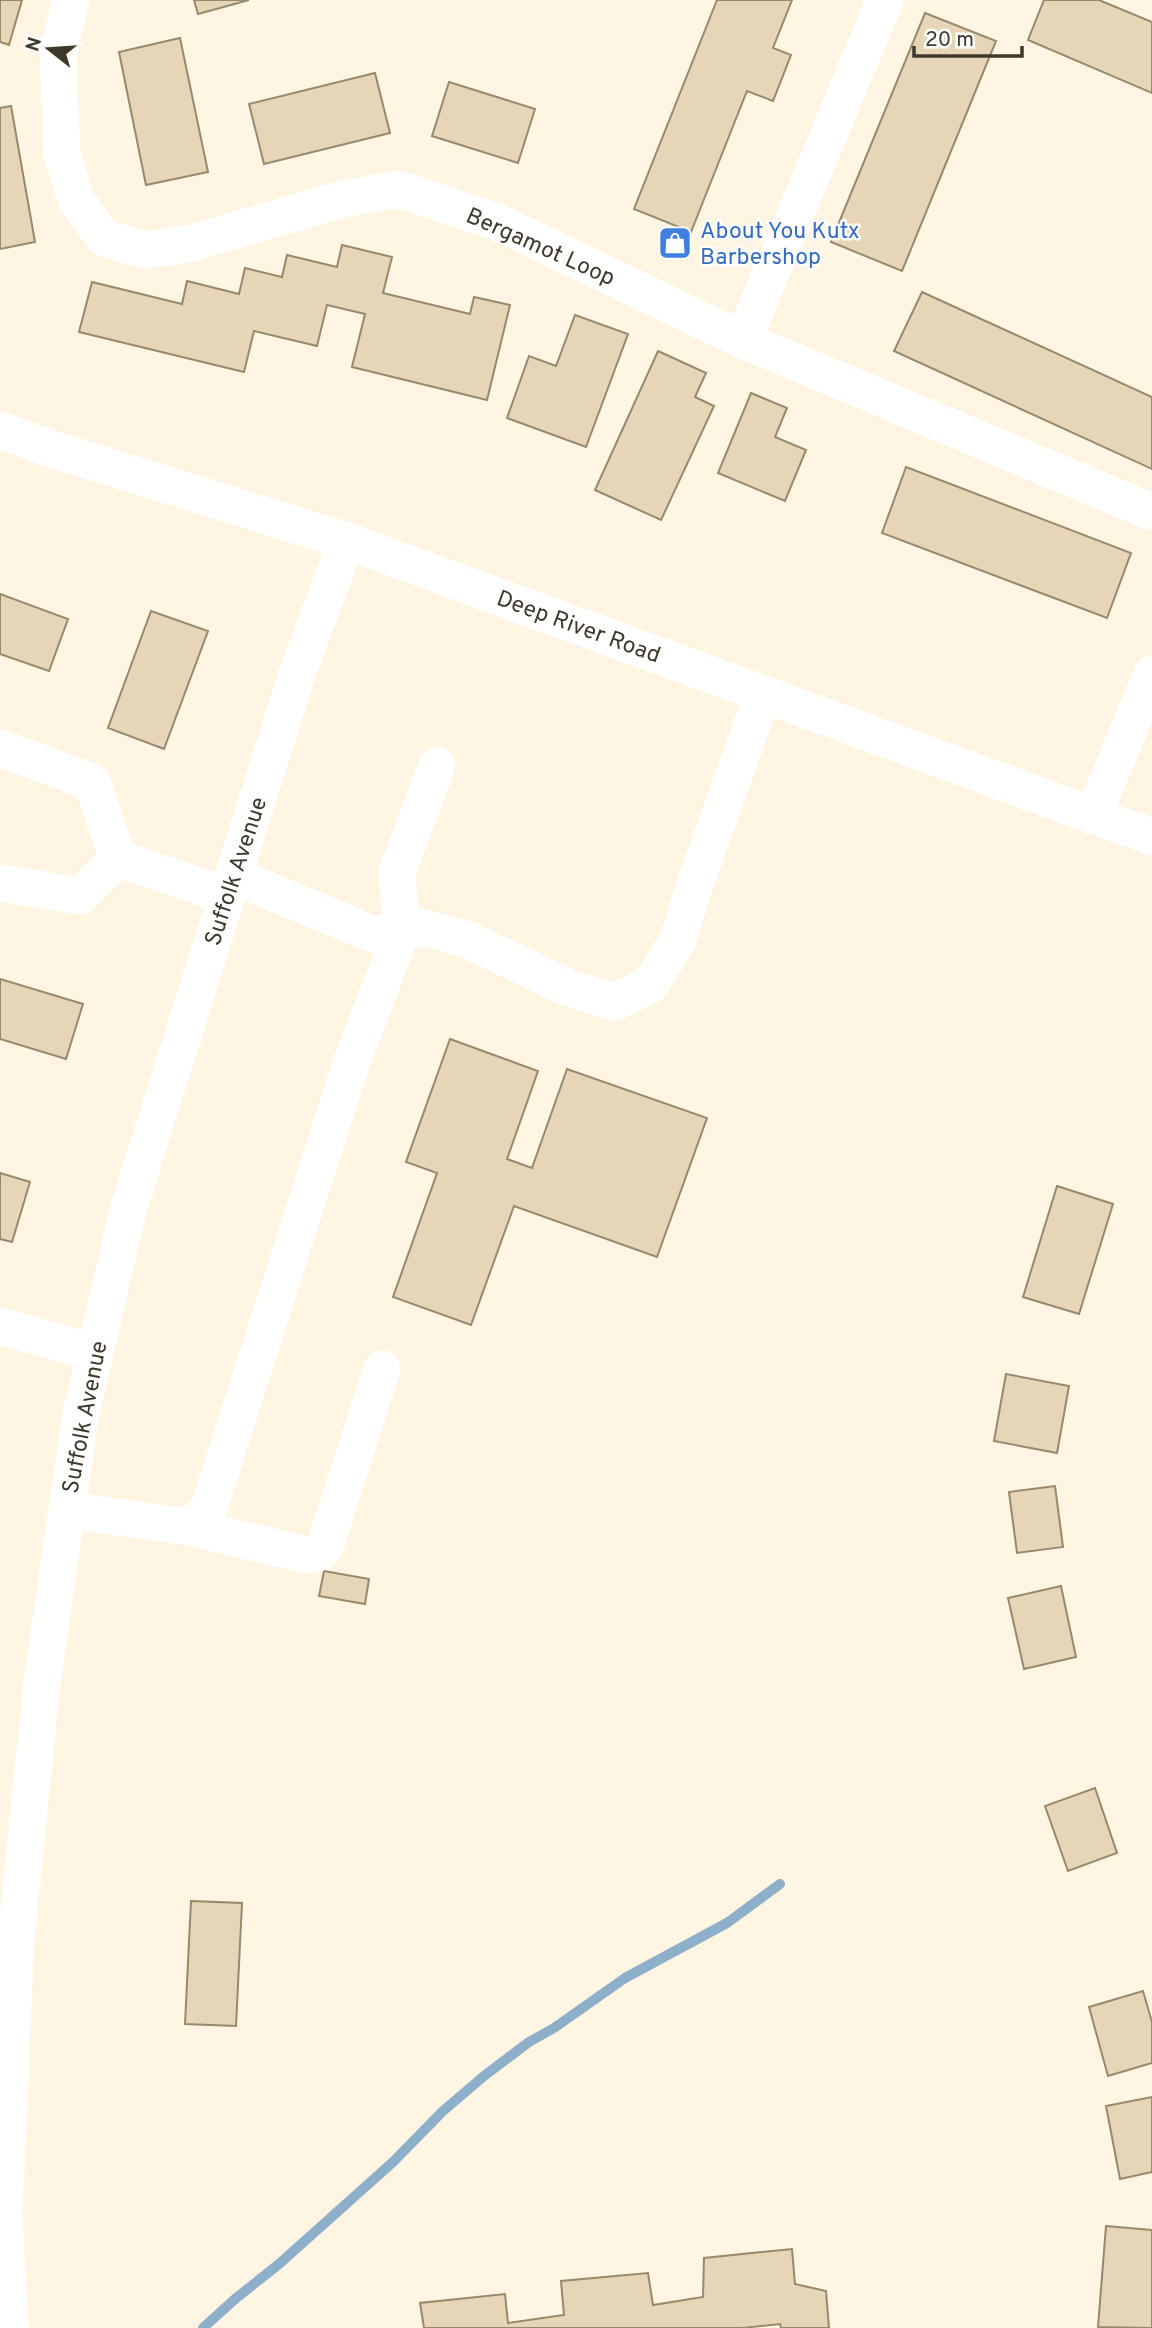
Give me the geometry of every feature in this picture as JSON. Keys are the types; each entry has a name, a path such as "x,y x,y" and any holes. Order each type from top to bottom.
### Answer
{"street":[{"name":"Bergamot Loop","path":"71,0 58,56 62,154 77,202 104,238 144,250 188,244 343,199 399,189 497,222 743,340 1152,512"},
{"path":"743,340 885,0"},
{"name":"Deep River Road","path":"0,430 52,449 347,541 1152,838"},
{"name":"Suffolk Avenue","path":"10,2328 4,2214 8,1939 80,1419 128,1210 298,671 347,541"},
{"path":"1093,816 1152,674"},
{"path":"118,858 230,886 372,934 425,928 469,940 568,988 615,1002 650,985 678,940 693,890 763,694"},
{"path":"0,748 92,782 118,858"},
{"path":"189,1527 208,1511 351,1064 402,931 397,872 437,766"},
{"path":"0,883 80,896 118,858"},
{"path":"0,1326 95,1353"},
{"path":"67,1510 189,1527 307,1555 318,1553 325,1546 382,1369"}],"building":[{"path":"0,0 22,0 9,45 0,42"},
{"path":"194,0 249,0 198,14"},
{"path":"717,0 792,0 773,48 791,55 773,101 747,91 691,232 634,209"},
{"path":"1044,0 1099,0 1152,22 1152,93 1028,40"},
{"path":"925,13 996,41 902,271 831,242"},
{"path":"180,38 208,172 146,185 119,52"},
{"path":"375,73 390,133 264,164 249,104"},
{"path":"449,82 535,109 518,163 432,136"},
{"path":"11,106 35,242 0,249 0,108"},
{"path":"342,245 392,257 383,293 470,314 474,297 510,305 487,400 352,367 365,314 327,305 317,346 254,331 244,372 79,332 92,282 182,304 187,281 239,294 245,268 282,277 287,255 337,267"},
{"path":"922,292 1152,397 1152,469 894,351"},
{"path":"575,315 628,334 586,447 507,418 529,356 556,366"},
{"path":"658,351 706,373 695,397 714,406 661,520 595,490"},
{"path":"751,393 787,408 775,437 806,450 785,501 718,473"},
{"path":"906,467 1131,553 1107,618 882,533"},
{"path":"0,594 68,619 49,671 0,654"},
{"path":"151,611 208,631 164,749 108,728"},
{"path":"0,979 83,1004 66,1059 0,1039"},
{"path":"450,1039 538,1071 507,1159 532,1168 567,1069 707,1118 657,1257 514,1206 471,1325 393,1297 437,1173 406,1162"},
{"path":"0,1173 30,1182 12,1242 0,1239"},
{"path":"1057,1186 1113,1204 1079,1314 1023,1297"},
{"path":"1006,1374 1069,1386 1057,1453 994,1441"},
{"path":"1055,1486 1063,1547 1017,1553 1009,1492"},
{"path":"324,1571 369,1579 365,1604 319,1596"},
{"path":"1061,1586 1076,1657 1024,1669 1008,1598"},
{"path":"1095,1788 1117,1853 1068,1871 1045,1806"},
{"path":"191,1901 242,1903 236,2026 185,2024"},
{"path":"1143,1991 1152,2022 1152,2063 1108,2076 1089,2007"},
{"path":"1152,2097 1152,2172 1120,2179 1106,2106"},
{"path":"1106,2226 1152,2230 1152,2328 1098,2327"},
{"path":"792,2249 795,2284 826,2291 829,2328 781,2328 780,2324 742,2328 424,2328 420,2303 505,2294 508,2323 564,2315 561,2281 648,2273 653,2305 703,2297 704,2258"}],"waterway":[{"path":"203,2328 393,2162 443,2111 484,2076 529,2042 554,2028 625,1978 727,1923 780,1884"}],"place":[{"name":"About You Kutx Barbershop","path":"675,243"}]}
